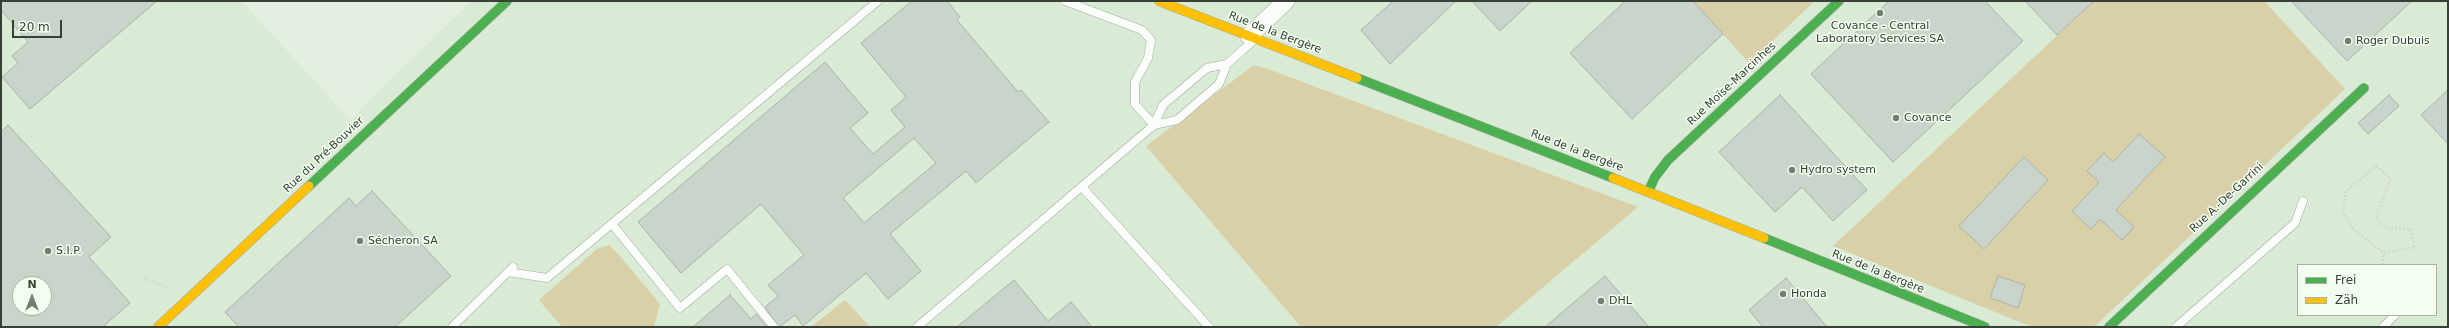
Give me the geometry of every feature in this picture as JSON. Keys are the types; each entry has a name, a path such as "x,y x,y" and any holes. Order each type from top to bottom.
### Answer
{"street":[{"name":"Rue du Pré-Bouvier","path":"158,327 507,1"},
{"name":"Rue de la Bergère","path":"1159,1 1648,192 1985,327"},
{"path":"1253,37 1286,1"},
{"name":"Rue Moïse-Marcinhes","path":"1648,192 1655,177 1668,160 1839,1"},
{"name":"Rue A.-De-Garrini","path":"2109,327 2364,88"}],"lane":[{"path":"452,327 510,269 547,278 878,1"},
{"path":"1064,1 1142,30 1151,40 1148,58 1135,82 1135,104 1154,126"},
{"path":"917,327 1154,126 1177,120 1182,116 1219,84 1227,64 1253,37"},
{"path":"1154,126 1163,105 1207,68 1227,64"},
{"path":"1082,187 1208,327"},
{"path":"2176,327 2295,223 2303,201"},
{"path":"612,224 680,308 727,269 774,327"},
{"path":"2383,327 2394,316"}],"path":[{"path":"2376,166 2391,179 2377,213 2377,218 2381,224 2388,228 2412,229 2415,247 2384,253 2352,228 2343,212 2346,191 2376,166"},
{"path":"2382,264 2384,253"},
{"path":"144,278 170,289"}],"shaded area":[{"path":"1,1 242,1 350,120 471,1 2448,1 2448,327 1,327"},
{"path":"1693,1 1815,1 1749,63"},
{"path":"2094,1 2264,1 2345,89 2094,327 2034,327 1833,246"},
{"path":"1254,65 1638,207 1496,327 1301,327 1146,146"},
{"path":"609,245 660,304 654,327 562,327 539,300 597,249"},
{"path":"845,300 870,327 811,327"}],"building":[{"path":"1,1 157,1 30,109 2,77 18,63 12,56 28,42 1,10"},
{"path":"912,1 947,1 960,17 957,20 1018,92 1021,90 1049,122 976,183 966,171 890,234 921,271 888,299 866,273 803,326 795,315 779,327 765,307 778,296 768,285 804,255 761,204 681,273 638,222 825,62 868,113 850,128 873,154 905,127 891,110 906,97 861,43","holes":["914,138 936,163 864,223 843,198"]},
{"path":"1393,1 1456,1 1390,64 1361,30"},
{"path":"1472,1 1532,1 1500,31"},
{"path":"1625,1 1693,1 1723,34 1632,119 1570,53"},
{"name":"Covance","path":"1889,1 1985,1 2023,41 1893,162 1811,74"},
{"path":"2025,1 2094,1 2057,35"},
{"name":"Roger Dubuis","path":"2291,1 2412,1 2347,61"},
{"path":"2448,90 2448,144 2421,115"},
{"name":"Hydro system","path":"1780,95 1867,190 1833,221 1802,187 1775,212 1719,152"},
{"path":"2389,95 2399,106 2368,134 2358,123"},
{"name":"S.I.P.","path":"8,125 111,237 89,257 130,303 103,327 1,327 1,132"},
{"path":"2139,134 2165,157 2116,210 2134,227 2122,240 2100,219 2091,229 2072,211 2099,182 2087,171 2104,153 2113,162"},
{"path":"2024,157 2048,180 1984,249 1959,226"},
{"name":"Sécheron SA","path":"372,191 451,276 395,327 239,327 225,312 349,198 356,206"},
{"name":"DHL","path":"1605,276 1649,327 1545,327"},
{"path":"1998,276 2025,285 2018,308 1990,298"},
{"name":"Honda","path":"1786,278 1827,327 1763,327 1749,310"},
{"path":"1014,280 1048,321 1071,302 1092,327 957,327"},
{"path":"730,295 751,319 756,314 767,327 693,327"}],"traffic: fast":[{"path":"309,186 507,1"},
{"path":"1648,192 1655,177 1668,160 1839,1"},
{"path":"1357,78 1613,178"},
{"path":"2109,327 2364,88"},
{"path":"1764,238 1985,327"}],"traffic: slow":[{"path":"1159,1 1357,78"},
{"path":"1613,178 1764,238"},
{"path":"158,327 309,186"}],"place":[{"name":"Covance - Central Laboratory Services SA","path":"1880,13"},
{"name":"Roger Dubuis","path":"2348,41"},
{"name":"Covance","path":"1896,118"},
{"name":"Hydro system","path":"1792,170"},
{"name":"Sécheron SA","path":"360,241"},
{"name":"S.I.P.","path":"48,251"},
{"name":"Honda","path":"1783,294"},
{"name":"DHL","path":"1601,301"}]}
